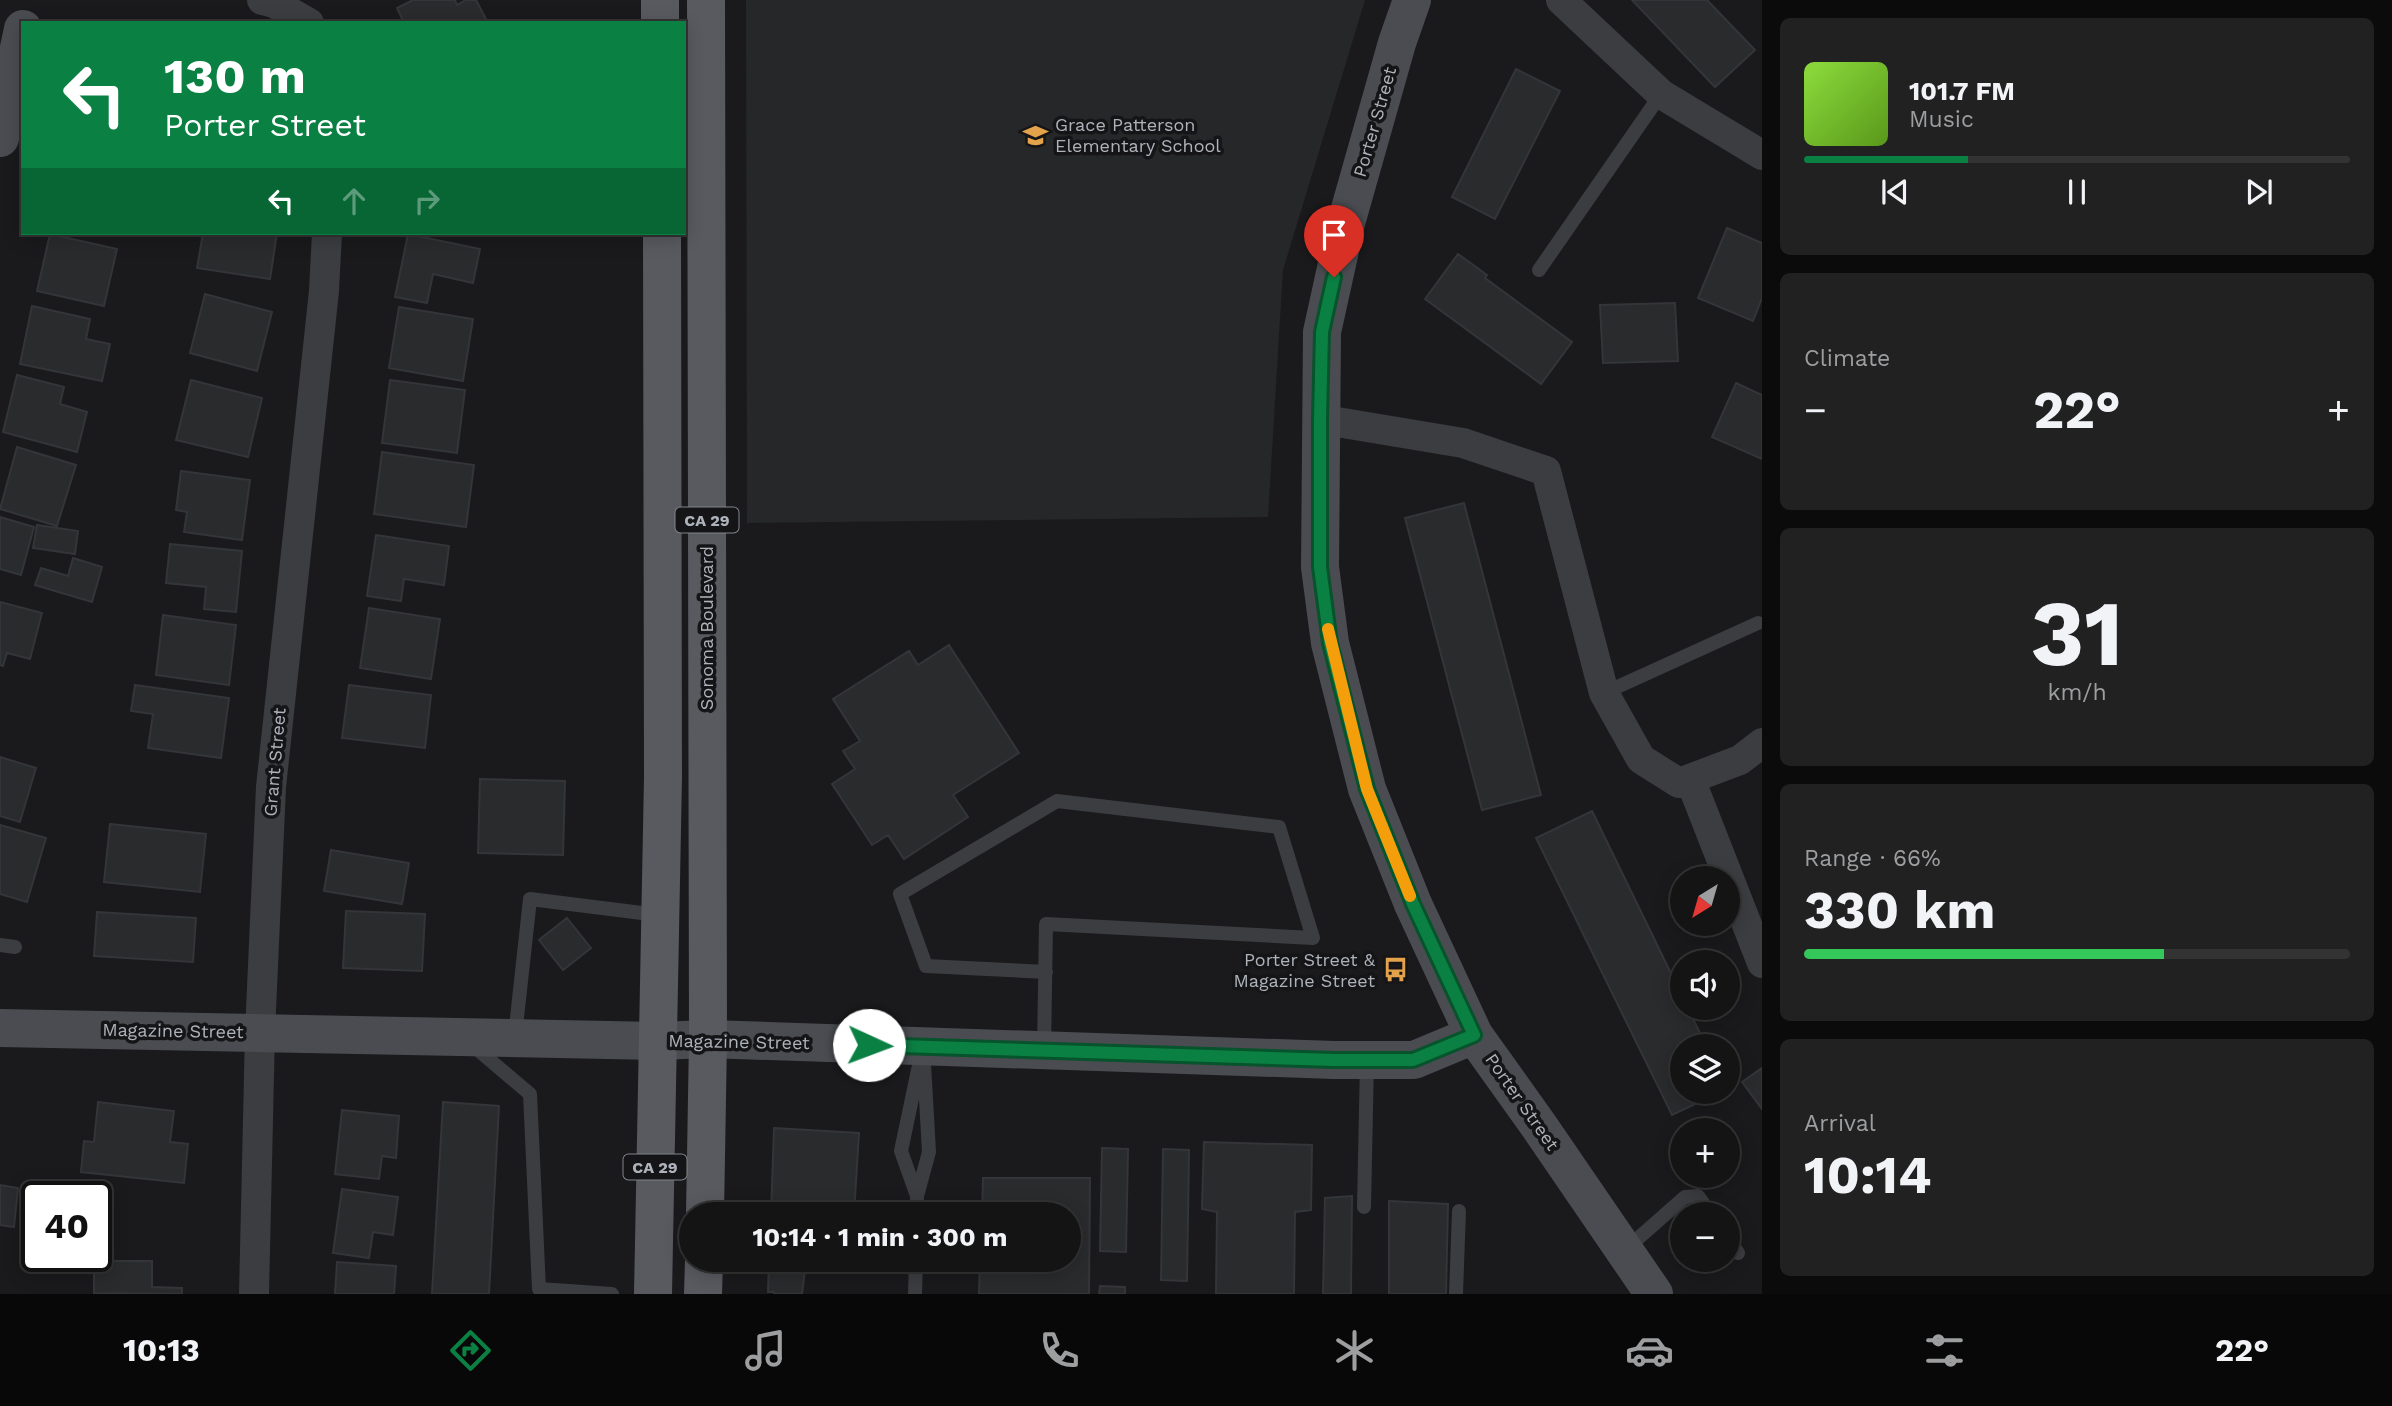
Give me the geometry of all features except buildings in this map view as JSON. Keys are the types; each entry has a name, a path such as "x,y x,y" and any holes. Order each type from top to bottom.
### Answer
{"main road":[{"path":"660,0 660,21"},
{"name":"Sonoma Boulevard","path":"705,1202 708,1039 706,0"},
{"name":"CA 29","path":"653,1294 663,778 662,235"},
{"path":"703,1294 704,1272"}],"street":[{"path":"24,21 29,0"},
{"path":"262,0 274,3 306,21"},
{"name":"Porter Street","path":"1412,0 1397,43 1343,237 1322,332 1320,567 1330,643 1367,789 1413,904 1474,1035 1654,1294"},
{"path":"1561,0 1661,94 1762,155"},
{"path":"0,138 21,38"},
{"name":"Grant Street","path":"254,1294 260,1032 271,787 324,291 327,235"},
{"path":"1320,419 1463,443 1546,471 1604,693 1640,759 1679,783 1740,760 1762,743"},
{"path":"1690,779 1762,963"},
{"name":"Magazine Street","path":"0,1028 657,1041 708,1039 1367,1060 1413,1060 1474,1035"}],"lane":[{"path":"1539,270 1661,94"},
{"path":"1604,693 1758,623"},
{"path":"1044,1050 1046,924 1313,938 1279,827 1057,801 900,894 926,966 1045,972"},
{"path":"515,1038 530,900 660,915"},
{"path":"0,945 15,947"},
{"path":"461,1037 530,1094 539,1289 612,1294"},
{"path":"917,1196 901,1152 923,1046"},
{"path":"917,1202 929,1152 923,1046"},
{"path":"1364,1207 1367,1060"},
{"path":"1679,1202 1685,1197 1698,1196 1702,1202"},
{"path":"1625,1250 1670,1210"},
{"path":"1456,1294 1459,1211"},
{"path":"915,1294 916,1272"}],"shaded area":[{"name":"Grace Patterson Elementary School","path":"746,0 1365,0 1283,270 1268,517 747,523"}],"slow traffic":[{"path":"1328,629 1367,789 1410,896"}],"place":[{"name":"Grace Patterson Elementary School","path":"1035,135"},
{"name":"Porter Street & Magazine Street","path":"1395,970"}],"route":[{"path":"869,1045 1334,1060 1413,1060 1474,1035 1413,904 1367,789 1330,643 1320,567 1320,419 1322,332 1334,277"}]}
